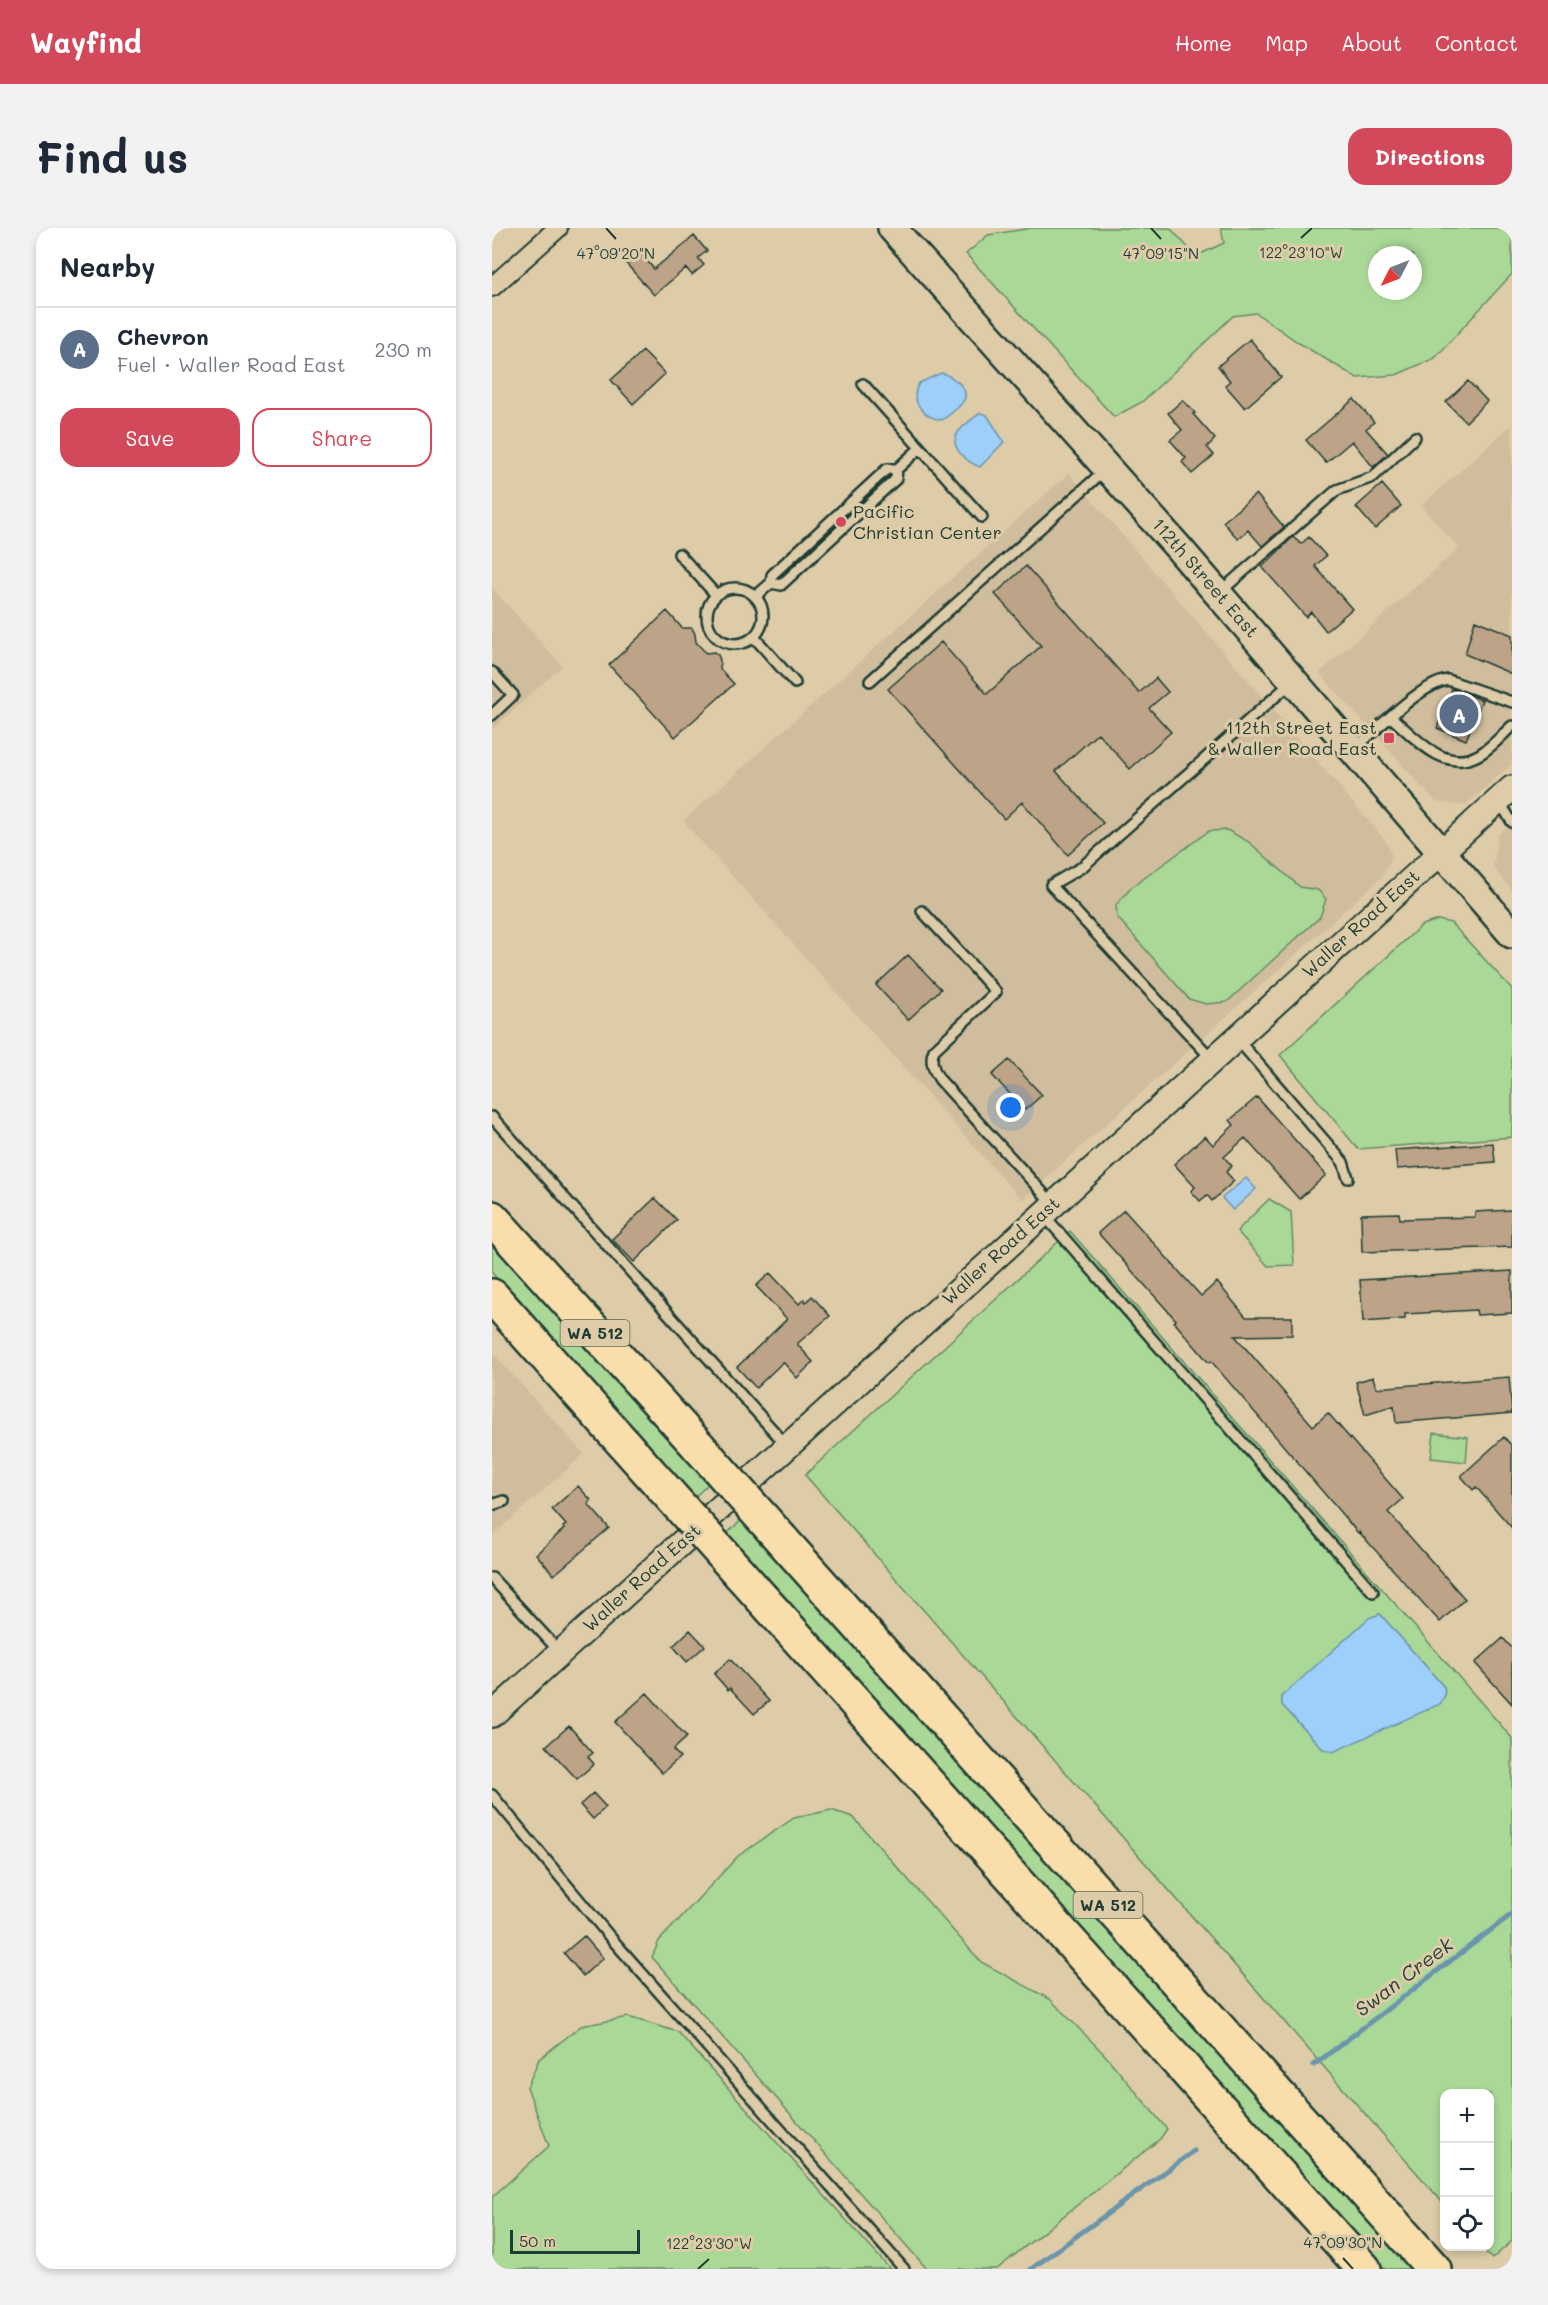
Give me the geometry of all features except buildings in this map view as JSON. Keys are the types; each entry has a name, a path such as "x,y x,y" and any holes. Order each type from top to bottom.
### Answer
{"highway":[{"name":"WA 512","path":"492,1218 1434,2269"},
{"name":"WA 512","path":"492,1296 1364,2269"}],"main road":[{"name":"112th Street East","path":"892,228 1218,593 1512,934"}],"street":[{"path":"492,287 558,228"},
{"name":"Waller Road East","path":"492,1715 1505,794"}],"lane":[{"path":"863,384 982,517"},
{"path":"1218,593 1337,490 1373,477 1415,437"},
{"path":"755,597 771,583 772,575 887,469 897,470 919,449"},
{"path":"870,681 1107,468"},
{"path":"679,554 716,595"},
{"path":"732,588 740,589 755,597 763,614 762,622 754,637 738,645 720,641 709,628 707,610 716,595 732,588"},
{"path":"754,637 795,683"},
{"path":"492,672 513,695 492,715"},
{"path":"1354,750 1424,689 1438,681 1448,680 1512,702"},
{"path":"1212,1059 1051,885 1082,867 1294,681"},
{"path":"1391,717 1433,753 1445,759 1459,760 1482,753 1512,726"},
{"path":"1505,794 1512,822"},
{"path":"922,911 996,992 934,1050 931,1056 934,1071 1373,1592"},
{"path":"1236,1038 1343,1162 1348,1178"},
{"path":"492,1118 787,1446"},
{"path":"492,1505 504,1501"},
{"path":"492,1578 561,1652"},
{"path":"492,1795 610,1937 904,2269"}],"shaded area":[{"path":"1512,424 1512,764 1465,806 1436,802 1319,673 1459,548 1421,506"},
{"path":"1069,473 1386,841 1392,857 1382,877 1022,1200 683,821"},
{"path":"492,588 562,666 492,730"},
{"path":"1512,822 1512,891 1493,867 1498,835"},
{"path":"492,1352 584,1454 492,1536"}],"green space":[{"path":"1032,228 1170,228 1196,256 1224,243 1221,228 1512,228 1512,274 1435,358 1396,375 1357,378 1299,343 1256,313 1233,316 1142,402 1114,417 966,254 988,235"},
{"path":"1227,830 1249,842 1300,887 1318,890 1326,899 1320,917 1227,1002 1206,1004 1189,999 1117,917 1116,905 1132,887 1209,831"},
{"path":"1438,920 1451,923 1512,989 1512,1137 1358,1149 1280,1055 1422,925"},
{"path":"1269,1199 1291,1212 1294,1265 1268,1266 1237,1231"},
{"path":"1070,1231 1512,1738 1512,2241 1492,2259 1485,2251 1494,2251 1494,2089 1440,2089 1440,2199 805,1475","holes":["1380,1614 1444,1687 1445,1695 1323,1749 1282,1705 1282,1696"]},
{"path":"492,1241 710,1482 693,1499 492,1273"},
{"path":"1434,1433 1468,1437 1466,1462 1431,1458"},
{"path":"743,1519 1074,1893 1413,2269 1385,2269 726,1534"},
{"path":"831,1810 853,1817 981,1962 1050,1999 1105,2055 1167,2129 1160,2139 997,2269 927,2269 652,1957 659,1941 738,1856 794,1818"},
{"path":"628,2017 678,2032 890,2269 492,2269 492,2197 549,2146 527,2087 539,2059 581,2026"}],"water":[{"path":"941,373 958,382 965,395 960,406 942,420 935,419 924,412 915,396 919,383"},
{"path":"980,413 987,415 1004,442 980,467 971,463 960,453 955,441 960,430"},
{"path":"1246,1178 1256,1189 1233,1210 1222,1198"},
{"path":"1380,1614 1444,1687 1445,1695 1440,1704 1333,1752 1323,1749 1282,1705 1282,1696 1369,1618"}],"waterway":[{"name":"Swan Creek","path":"1314,2065 1512,1914"},
{"name":"Swan Creek","path":"1031,2269 1194,2151"}],"place":[{"name":"Pacific Christian Center","path":"841,522"},
{"name":"Chevron","path":"1459,714"},
{"name":"112th Street East & Waller Road East","path":"1389,738"}]}
